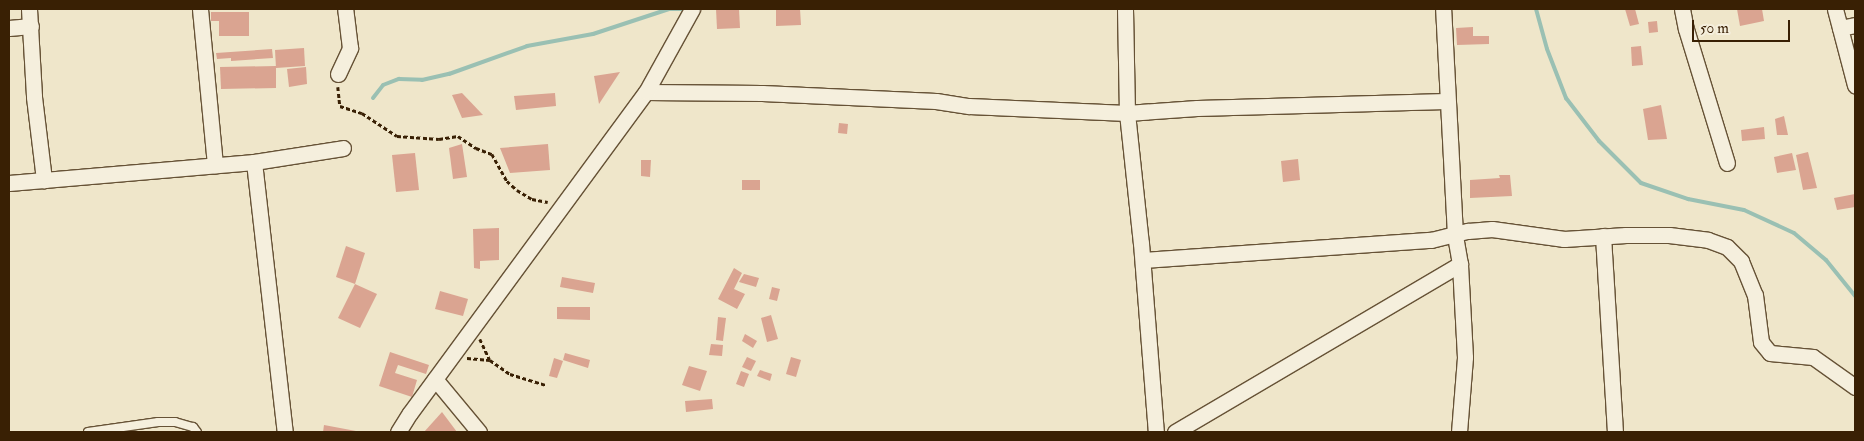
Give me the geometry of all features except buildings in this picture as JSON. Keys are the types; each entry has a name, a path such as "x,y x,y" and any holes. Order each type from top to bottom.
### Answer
{"street":[{"path":"29,9 34,97 44,180"},
{"path":"200,9 215,165"},
{"path":"338,74 350,48 345,9"},
{"path":"398,432 435,378 646,92 692,9"},
{"path":"1125,9 1126,113 1142,260 1156,432"},
{"path":"1443,9 1446,101 1455,235 1460,264 1465,357 1461,432"},
{"path":"1682,9 1686,29 1726,163"},
{"path":"1835,9 1848,26 1855,85"},
{"path":"9,28 31,26"},
{"path":"646,92 762,93 936,101 969,106 1126,113 1198,108 1446,101"},
{"path":"9,184 254,162 343,148"},
{"path":"254,162 284,432"},
{"path":"1142,260 1414,241 1455,235 1468,231 1492,229 1564,239 1668,235 1708,240 1726,247 1741,260 1755,295 1761,342 1770,353 1814,357 1855,387"},
{"path":"1604,236 1615,432"},
{"path":"1174,432 1460,264"},
{"path":"435,378 479,432"}],"lane":[{"path":"88,432 158,422 175,422 193,427 197,432"}],"path":[{"path":"338,74 340,106 362,113 397,136 439,139 458,136 476,148 492,154 508,181 517,190 532,198 554,203 555,215"},
{"path":"473,327 490,360"},
{"path":"448,361 469,357 490,360 510,374 546,386"}],"waterway":[{"path":"373,98 383,85 399,79 422,80 449,74 527,46 593,34 669,9 688,9"},
{"path":"1536,9 1547,49 1566,98 1599,141 1641,183 1688,199 1744,210 1794,233 1826,260 1855,296"}]}
